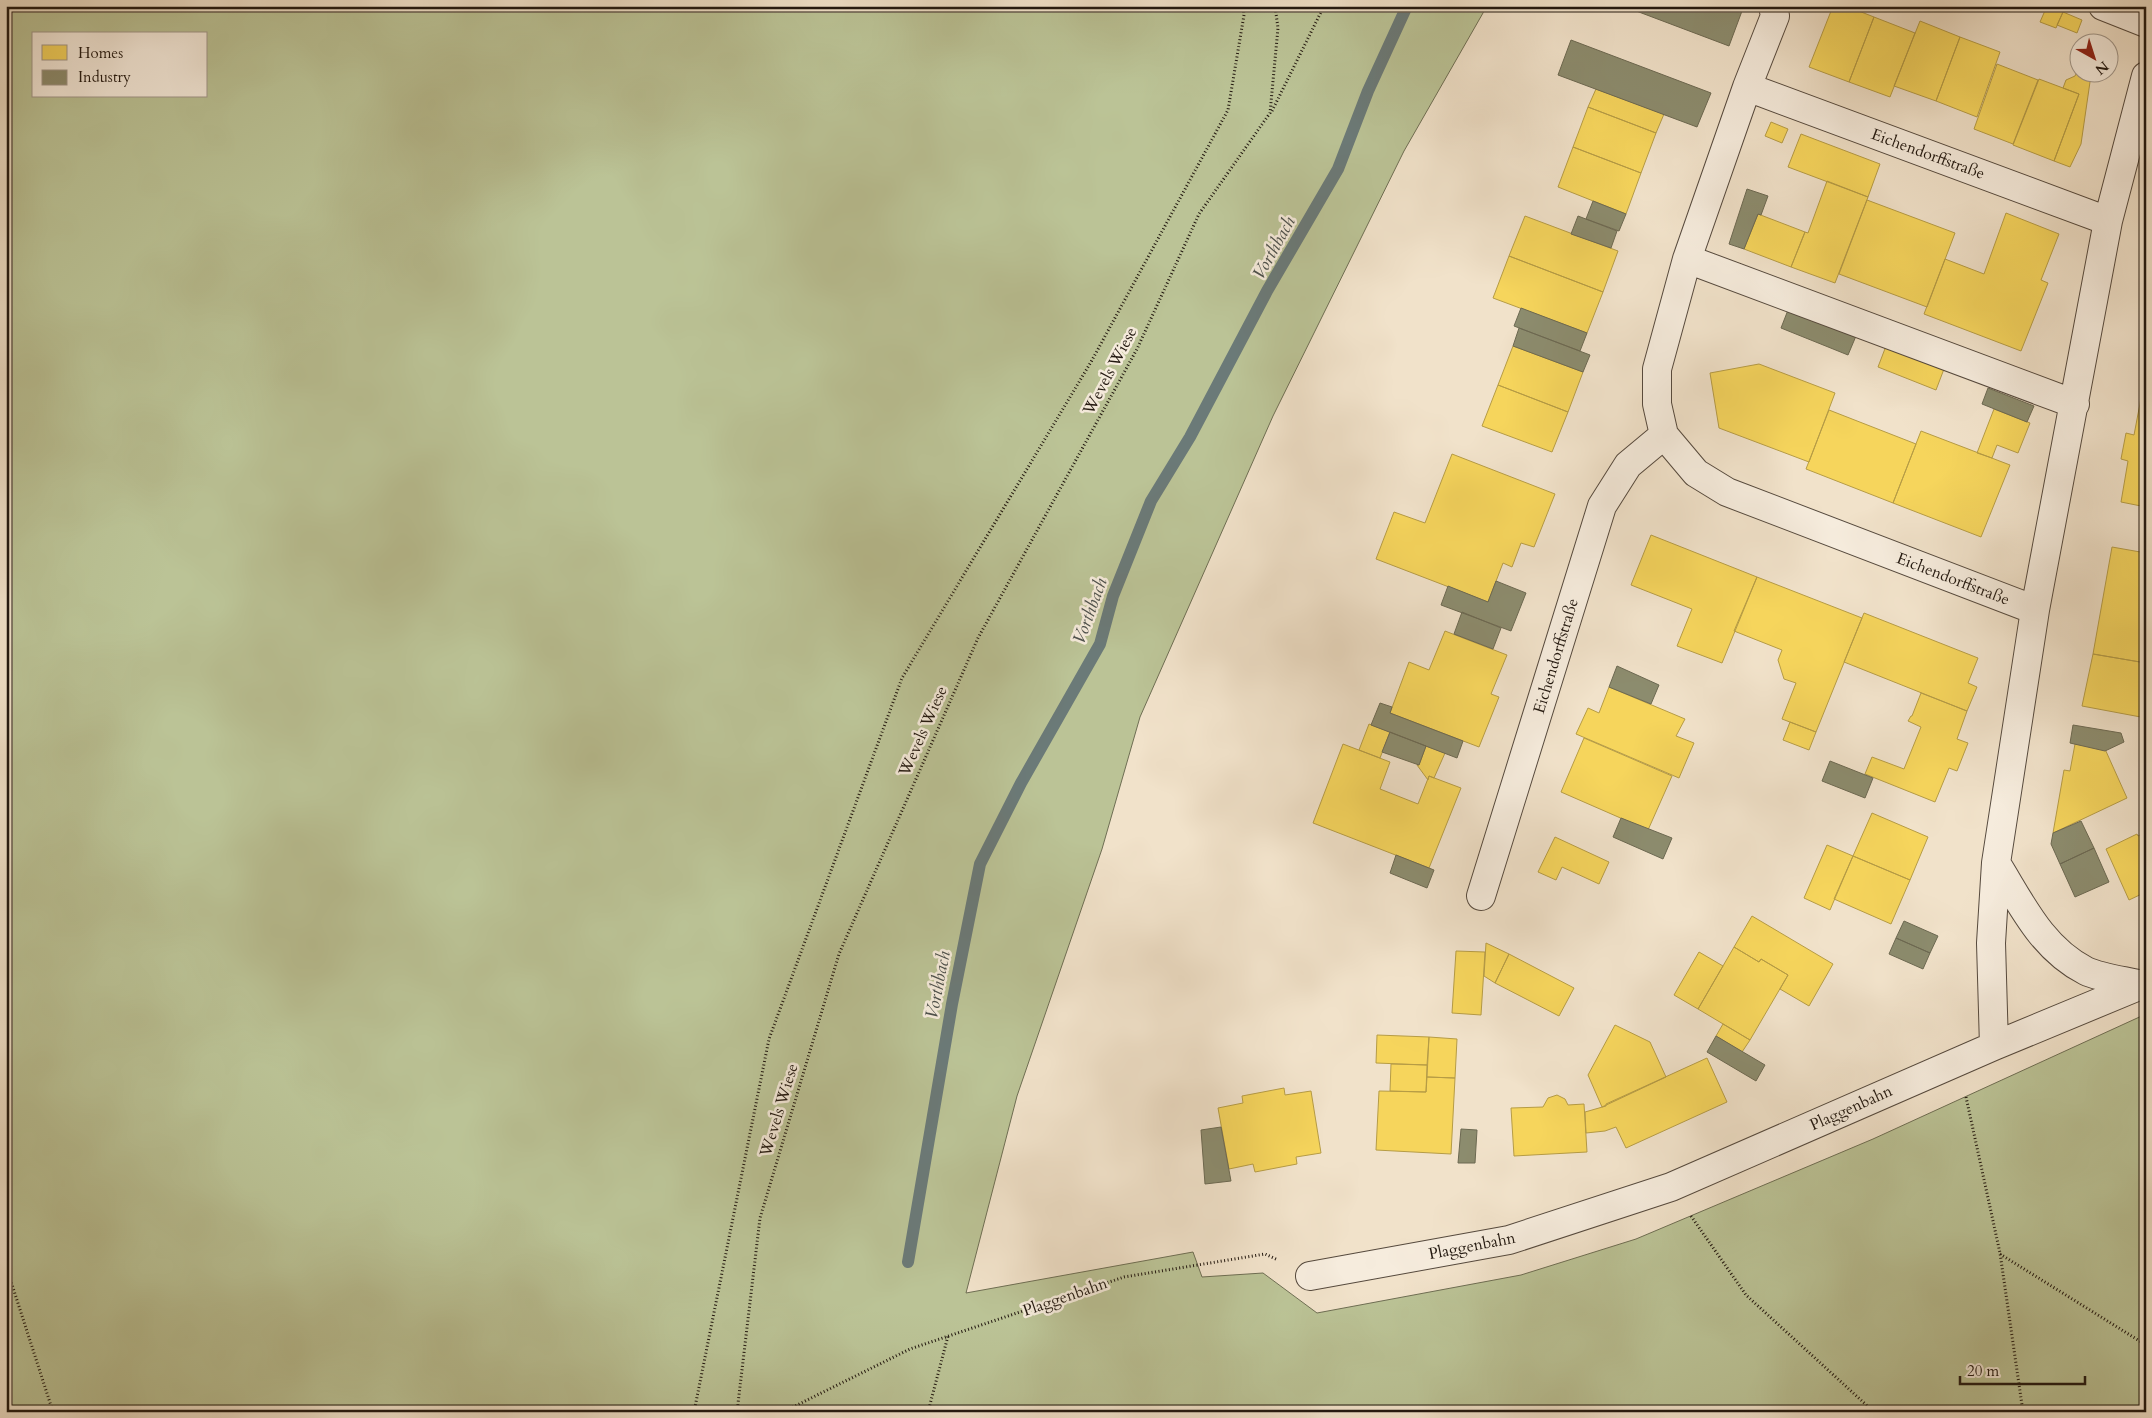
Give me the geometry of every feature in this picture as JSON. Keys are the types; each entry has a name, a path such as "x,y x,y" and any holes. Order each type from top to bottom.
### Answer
{"street":[{"name":"Eichendorffstraße","path":"1773,6 1775,16 1687,259 1657,370 1656,404 1664,435 1696,473 1727,492 2035,610"},
{"path":"2102,6 2146,23"},
{"path":"1994,1046 1991,943 1996,863 2035,610 2108,221 2146,76"},
{"name":"Eichendorffstraße","path":"1748,88 2108,221"},
{"path":"1687,259 2075,404"},
{"name":"Eichendorffstraße","path":"1481,896 1602,506 1628,465 1664,435"},
{"path":"1996,863 2038,932 2064,956 2087,971 2144,984"},
{"name":"Plaggenbahn","path":"1310,1276 1509,1240 1671,1187 1994,1046 2144,984"}],"path":[{"path":"694,1412 769,1039 902,678 1091,362 1228,110 1244,14 1243,6"},
{"name":"Wevels Wiese","path":"1270,113 1278,28 1276,6"},
{"name":"Wevels Wiese","path":"738,1412 760,1218 839,954 978,638 1137,349 1199,214 1270,113 1324,6"},
{"path":"1994,1046 1966,1096 2000,1253 2023,1412"},
{"path":"1671,1187 1746,1295 1874,1412"},
{"path":"2000,1253 2146,1345"},
{"name":"Plaggenbahn","path":"783,1412 910,1349 1124,1277 1265,1254 1310,1276"},
{"path":"6,1266 53,1412"},
{"path":"928,1412 948,1336"},
{"path":"2136,1412 2146,1405"}],"green space":[{"path":"6,6 1487,6 1404,151 1273,416 1140,717 1102,849 1017,1096 966,1293 1193,1252 1202,1277 1263,1273 1317,1313 1521,1275 1636,1239 1873,1139 2146,1014 2146,1412 6,1412"}],"building: Homes":[{"path":"1833,6 1846,6 1874,17 1849,82 1809,67"},
{"path":"2047,6 2063,12 2056,28 2040,22"},
{"path":"2063,12 2082,20 2077,32 2057,25"},
{"path":"1874,17 1915,33 1890,97 1849,82"},
{"path":"1920,21 1960,37 1936,101 1894,86"},
{"path":"1960,37 2000,52 1977,117 1936,101"},
{"path":"1997,64 2038,80 2013,144 1974,129"},
{"path":"2070,78 2070,82 2090,82 2081,144 2070,167 2054,161 2079,94 2063,88 2066,80"},
{"path":"2039,79 2079,94 2054,161 2013,145"},
{"path":"1596,89 1664,114 1656,133 1588,107"},
{"path":"1588,107 1656,133 1641,173 1573,147"},
{"path":"1771,122 1788,129 1782,143 1765,136"},
{"path":"1801,134 1880,164 1868,197 1788,167"},
{"path":"1573,147 1641,173 1626,214 1558,187"},
{"path":"1827,181 1868,197 1835,283 1791,267 1805,232 1808,233"},
{"path":"1867,200 1955,233 1927,307 1839,274"},
{"path":"2006,213 2059,234 2041,280 2048,283 2021,351 1924,314 1945,259 1984,274"},
{"path":"1758,214 1805,232 1791,267 1744,249"},
{"path":"1525,216 1618,251 1603,292 1509,256"},
{"path":"1509,256 1603,292 1587,333 1493,298"},
{"path":"1513,346 1583,372 1568,412 1498,385"},
{"path":"1886,346 1944,369 1936,390 1878,367"},
{"path":"1759,364 1835,393 1809,462 1719,428 1710,373"},
{"path":"1498,385 1568,412 1552,452 1482,426"},
{"path":"2142,393 2146,394 2146,507 2121,502 2128,461 2121,459 2126,433 2134,435"},
{"path":"1994,409 2030,423 2018,453 1997,445 1992,458 1977,453"},
{"path":"1829,410 1916,444 1893,503 1806,469"},
{"path":"1921,431 2010,465 1981,537 1893,503"},
{"path":"1452,454 1555,494 1534,547 1521,543 1512,567 1503,563 1488,602 1376,559 1394,512 1425,523"},
{"path":"1651,535 1757,577 1722,663 1677,646 1692,609 1631,585"},
{"path":"2112,547 2146,553 2146,663 2093,654"},
{"path":"1757,577 1862,618 1816,732 1782,719 1796,683 1784,679 1778,660 1782,650 1734,631"},
{"path":"1864,613 1978,658 1968,683 1977,687 1967,711 1844,662"},
{"path":"1445,631 1507,655 1491,694 1499,697 1479,747 1390,713 1409,662 1429,670"},
{"path":"2093,654 2146,663 2146,718 2082,706"},
{"path":"1609,687 1685,719 1676,736 1694,743 1679,778 1576,734 1588,708 1599,713"},
{"path":"1921,693 1967,711 1957,739 1968,743 1957,771 1949,768 1935,802 1865,774 1872,757 1904,769 1921,727 1908,721 1912,716"},
{"path":"1790,722 1816,732 1809,750 1783,740"},
{"path":"1369,724 1390,732 1380,758 1359,750"},
{"path":"1584,738 1672,776 1648,830 1561,792"},
{"path":"1343,744 1390,762 1380,789 1418,804 1429,776 1461,788 1429,868 1313,823"},
{"path":"2075,744 2105,749 2127,798 2053,833 2064,770 2070,771"},
{"path":"1426,746 1445,753 1434,778 1429,776 1428,780 1417,765 1419,765"},
{"path":"1872,813 1928,837 1910,880 1853,856"},
{"path":"2146,832 2146,892 2129,900 2106,849 2137,834 2138,836"},
{"path":"1555,837 1609,862 1599,884 1562,867 1556,880 1538,872"},
{"path":"1827,845 1853,856 1830,910 1804,898"},
{"path":"1853,856 1910,880 1891,924 1834,899"},
{"path":"1752,916 1833,964 1809,1006 1780,989 1788,975 1761,959 1759,962 1734,947"},
{"path":"1486,943 1509,954 1495,983 1484,976"},
{"path":"1734,947 1759,962 1761,959 1788,975 1750,1040 1698,1009"},
{"path":"1456,951 1485,952 1481,1015 1452,1013"},
{"path":"1699,952 1723,966 1698,1009 1674,995"},
{"path":"1509,954 1574,988 1559,1016 1495,983"},
{"path":"1723,1024 1750,1040 1742,1052 1716,1036"},
{"path":"1615,1025 1650,1042 1666,1077 1602,1107 1588,1075"},
{"path":"1377,1035 1429,1037 1427,1065 1376,1063"},
{"path":"1429,1037 1457,1039 1455,1078 1427,1077"},
{"path":"1707,1058 1727,1102 1626,1148 1616,1127 1605,1131 1586,1133 1585,1112 1606,1106 1606,1104"},
{"path":"1391,1064 1427,1065 1426,1092 1390,1091"},
{"path":"1427,1077 1455,1078 1451,1154 1376,1150 1379,1091 1426,1092"},
{"path":"1284,1088 1285,1095 1311,1091 1321,1153 1296,1157 1297,1164 1255,1172 1253,1164 1229,1169 1218,1108 1243,1103 1242,1096"},
{"path":"1557,1095 1565,1099 1568,1105 1584,1104 1587,1152 1514,1156 1511,1108 1543,1107 1548,1098"}],"building: Industry":[{"path":"1623,6 1730,6 1742,11 1729,46"},
{"path":"1571,40 1711,93 1697,127 1558,75"},
{"path":"1747,189 1768,196 1761,215 1758,214 1744,249 1729,244"},
{"path":"1593,201 1626,214 1619,231 1586,219"},
{"path":"1578,216 1617,231 1611,248 1571,234"},
{"path":"1521,308 1587,333 1580,351 1514,326"},
{"path":"1788,310 1856,336 1848,355 1781,328"},
{"path":"1519,328 1590,355 1583,372 1513,346"},
{"path":"1988,388 2034,406 2027,422 1982,404"},
{"path":"1496,581 1526,593 1511,631 1441,605 1448,586 1488,602"},
{"path":"1462,612 1501,628 1493,649 1454,634"},
{"path":"1617,666 1659,685 1651,704 1609,687"},
{"path":"1380,703 1392,707 1390,713 1463,741 1457,758 1371,725"},
{"path":"2073,725 2121,733 2124,742 2105,751 2070,743"},
{"path":"1390,732 1426,746 1419,765 1382,752"},
{"path":"1830,761 1873,778 1865,798 1822,781"},
{"path":"1621,818 1672,838 1663,859 1613,837"},
{"path":"2081,821 2094,848 2060,864 2051,844 2053,833"},
{"path":"2094,848 2109,882 2075,897 2060,864"},
{"path":"1396,855 1434,870 1427,888 1390,873"},
{"path":"1904,921 1938,936 1930,953 1896,938"},
{"path":"1896,938 1930,953 1923,969 1889,954"},
{"path":"1716,1036 1765,1065 1756,1081 1707,1052"},
{"path":"1221,1127 1231,1181 1205,1184 1201,1130"},
{"path":"1461,1129 1477,1130 1475,1163 1458,1163"}],"waterway":[{"name":"Vorthbach","path":"908,1262 952,1004 980,864 1021,783 1100,644 1113,596 1151,501 1190,437 1267,291 1338,169 1368,91 1407,6"}]}
